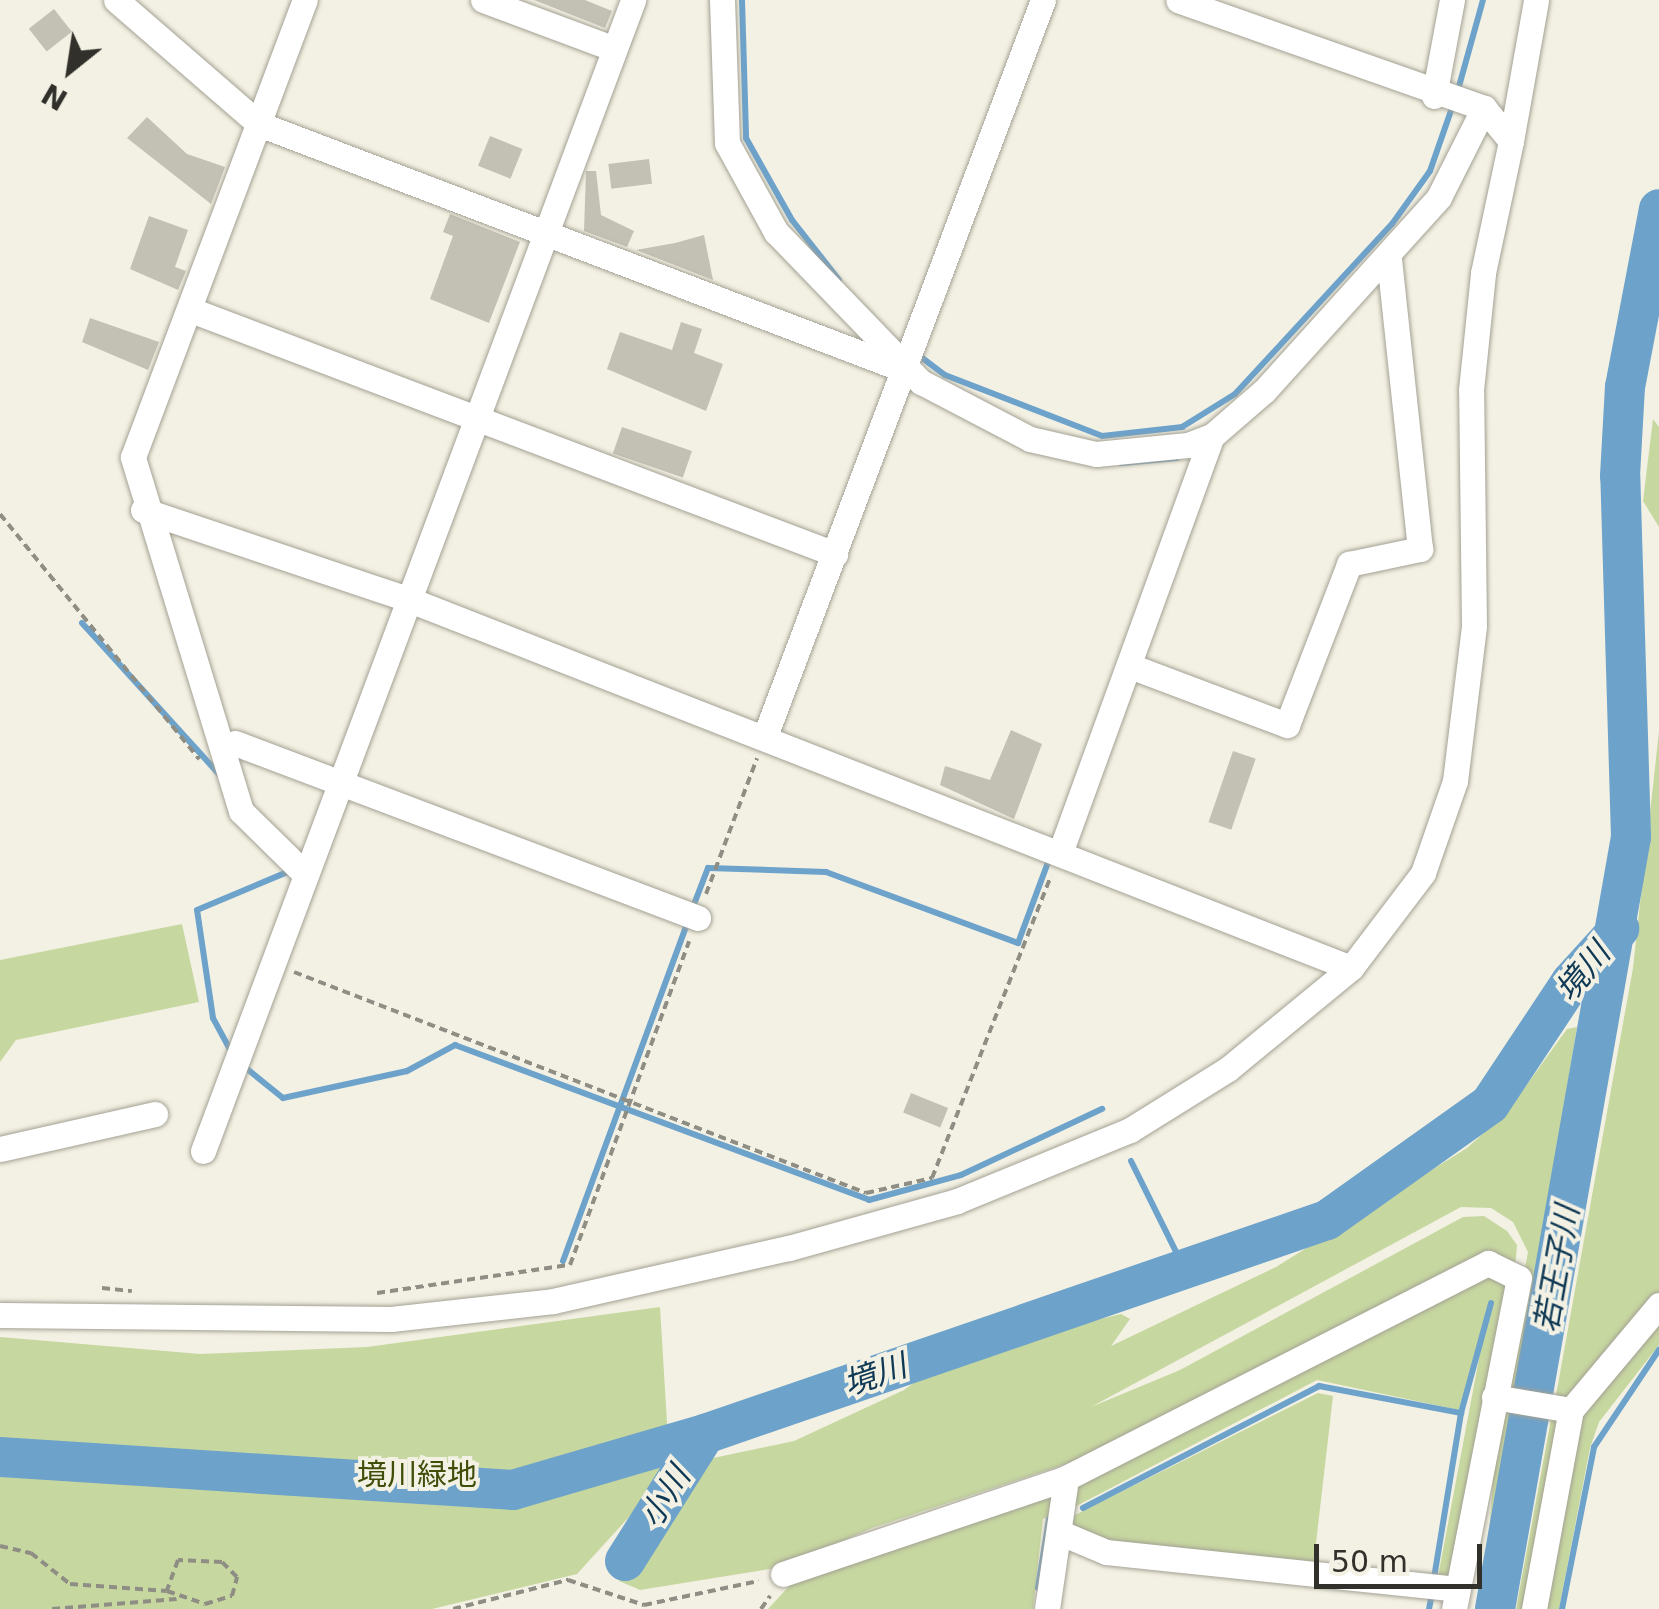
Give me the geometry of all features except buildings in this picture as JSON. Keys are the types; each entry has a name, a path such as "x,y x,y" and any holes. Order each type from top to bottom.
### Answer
{"street":[{"path":"116,0 259,124 903,370 982,418 1065,448 1153,454 1212,436"},
{"path":"304,0 133,457 144,510 241,811 304,873"},
{"path":"483,0 612,48"},
{"path":"203,1151 304,873 410,600 472,422 633,0"},
{"path":"722,0 728,143 738,172 776,232 903,370"},
{"path":"765,736 1043,0"},
{"path":"1178,0 1434,96 1484,108 1511,140"},
{"path":"1434,96 1452,0"},
{"path":"0,1314 391,1319 553,1301 789,1248 957,1201 1130,1130 1228,1068 1351,968 1423,874 1455,780 1474,626 1471,390 1483,273 1536,0"},
{"path":"1060,853 1212,436 1390,259 1439,197 1484,108"},
{"path":"1130,666 1286,724 1350,564 1420,549 1390,259"},
{"path":"191,310 472,422 835,554"},
{"path":"144,510 410,600 1351,968"},
{"path":"235,743 698,918"},
{"path":"0,1149 155,1114"},
{"path":"783,1574 1066,1478 1488,1263 1519,1278 1455,1599 1106,1552 1061,1533"},
{"path":"1534,1609 1565,1409 1659,1305"},
{"path":"1494,1397 1565,1409"},
{"path":"1047,1609 1066,1478"}],"path":[{"path":"0,514 204,766"},
{"path":"356,1294 570,1264 765,736"},
{"path":"272,964 630,1099 866,1194 932,1178 1060,853"},
{"path":"102,1288 150,1292"},
{"path":"0,1546 31,1553 70,1584 167,1591 176,1600"},
{"path":"52,1609 176,1600 219,1602 232,1596 237,1577 222,1562 178,1560 167,1591"},
{"path":"454,1609 568,1580 644,1605 783,1574"}],"green space":[{"path":"1653,419 1659,427 1659,527 1643,501"},
{"path":"1659,731 1659,1294 1567,1401 1555,1401 1633,968"},
{"path":"182,924 199,1002 16,1040 0,1062 0,960"},
{"path":"1577,1027 1516,1394 1503,1386 1528,1252 1513,1222 1491,1208 1461,1207 1091,1407 1180,1370 1463,1217 1484,1216 1507,1231 1517,1245 1515,1268 1483,1254 1467,1260 1108,1450 872,1528 782,1567 640,1590 619,1581 699,1461 794,1441 904,1390 948,1357 1121,1314 1130,1319 1111,1346 1276,1267 1467,1148 1507,1112 1567,1029"},
{"path":"1490,1270 1509,1286 1452,1579 1437,1582 1490,1300 1459,1410 1317,1380 1067,1511 1075,1482"},
{"name":"境川緑地","path":"660,1307 670,1472 577,1574 432,1609 0,1609 0,1337 200,1354 367,1347"},
{"path":"1659,1317 1659,1345 1599,1422 1590,1448 1559,1609 1541,1609 1575,1427"},
{"path":"1318,1393 1333,1396 1313,1569 1091,1542 1067,1519"},
{"path":"1498,1407 1514,1408 1500,1609 1484,1609"},
{"path":"1552,1414 1559,1416 1525,1609 1516,1609"},
{"path":"1045,1488 1056,1496 1054,1514 1043,1519 1033,1609 768,1609 792,1583"}],"waterway":[{"path":"742,0 746,138 792,220 839,280"},
{"path":"1458,90 1483,0"},
{"path":"917,354 945,375 1102,436 1182,427 1235,394 1392,224 1430,171 1454,102"},
{"name":"境川","path":"1495,1609 1631,837 1620,476 1625,387 1659,209"},
{"path":"1121,463 1177,458"},
{"path":"82,623 219,774"},
{"path":"693,907 708,868 826,872 1018,943 1050,857"},
{"path":"233,1055 213,1018 197,910 290,871"},
{"path":"563,1261 689,919"},
{"name":"境川","path":"0,1457 513,1490 705,1434 1327,1220 1490,1104 1571,982 1619,929"},
{"path":"241,1064 283,1098 407,1071 455,1045 869,1200 961,1175 1102,1109"},
{"path":"1131,1161 1184,1268"},
{"path":"1434,1578 1461,1413 1491,1303"},
{"path":"1562,1609 1594,1447 1659,1350"},
{"path":"1083,1508 1319,1386 1461,1413"},
{"path":"1511,1423 1529,1427"},
{"name":"小川","path":"625,1561 705,1434"},
{"path":"1038,1588 1049,1519"},
{"path":"1429,1609 1431,1599"}],"water label":[{"name":"若王子川","path":"1557,1269"}]}
